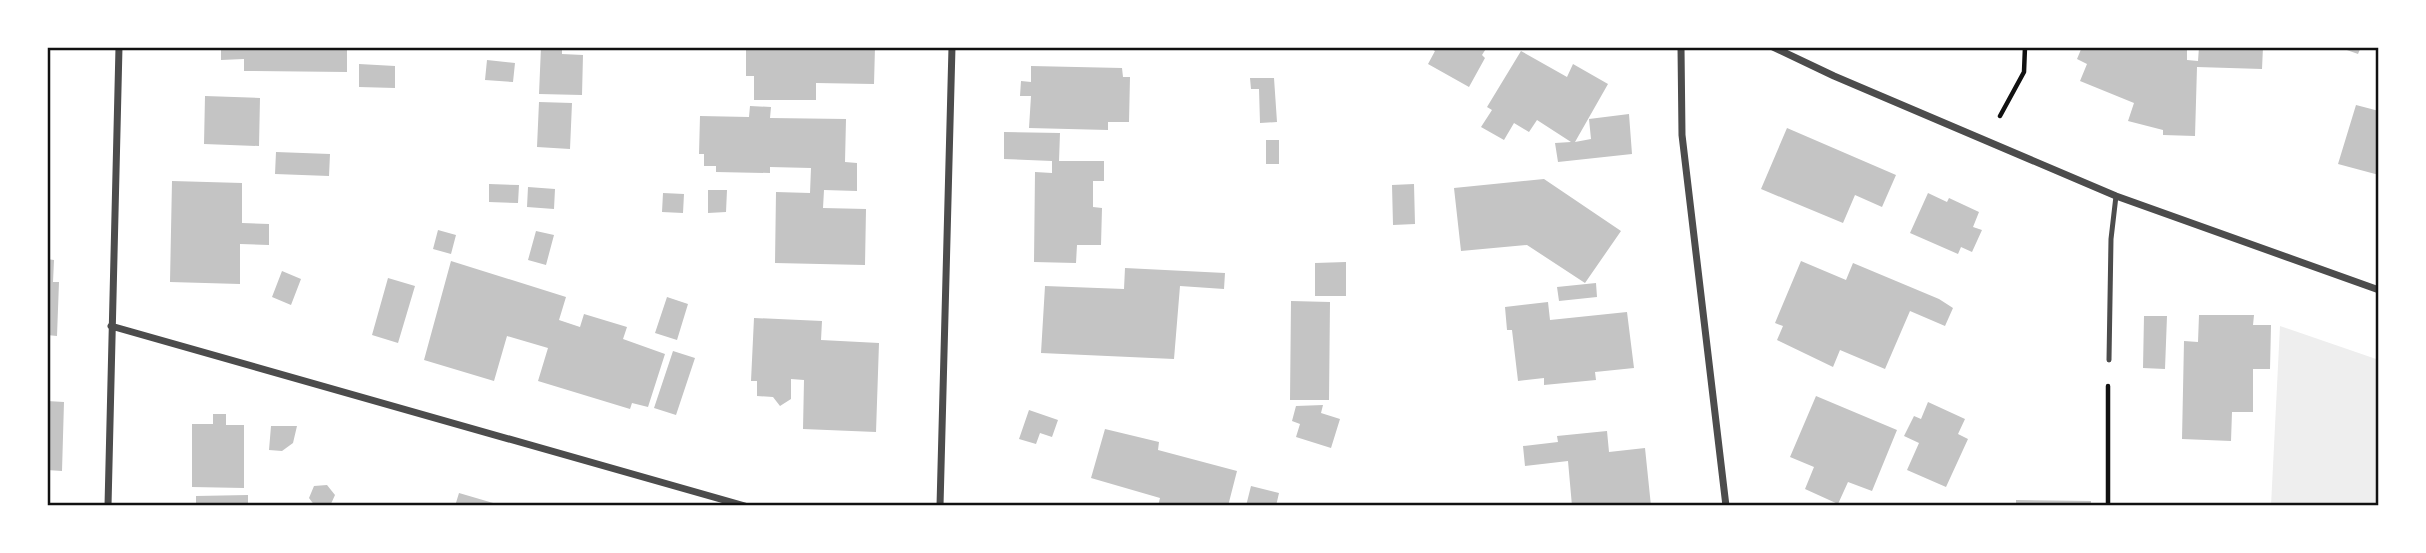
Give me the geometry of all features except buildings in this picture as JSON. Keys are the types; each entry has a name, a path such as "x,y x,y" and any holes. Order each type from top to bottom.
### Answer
{"street":[{"path":"108,506 119,47"},
{"path":"940,506 952,47"},
{"path":"1681,47 1682,135 1726,506"},
{"path":"1773,47 2116,196 2379,290"},
{"path":"111,326 745,506"}],"lane":[{"path":"2109,360 2111,239 2116,196"}],"path":[{"path":"1989,142 2007,99 2024,72 2025,47"},
{"path":"2108,506 2109,360"}],"shaded area":[{"path":"2280,326 2379,360 2379,506 2271,506"}]}
